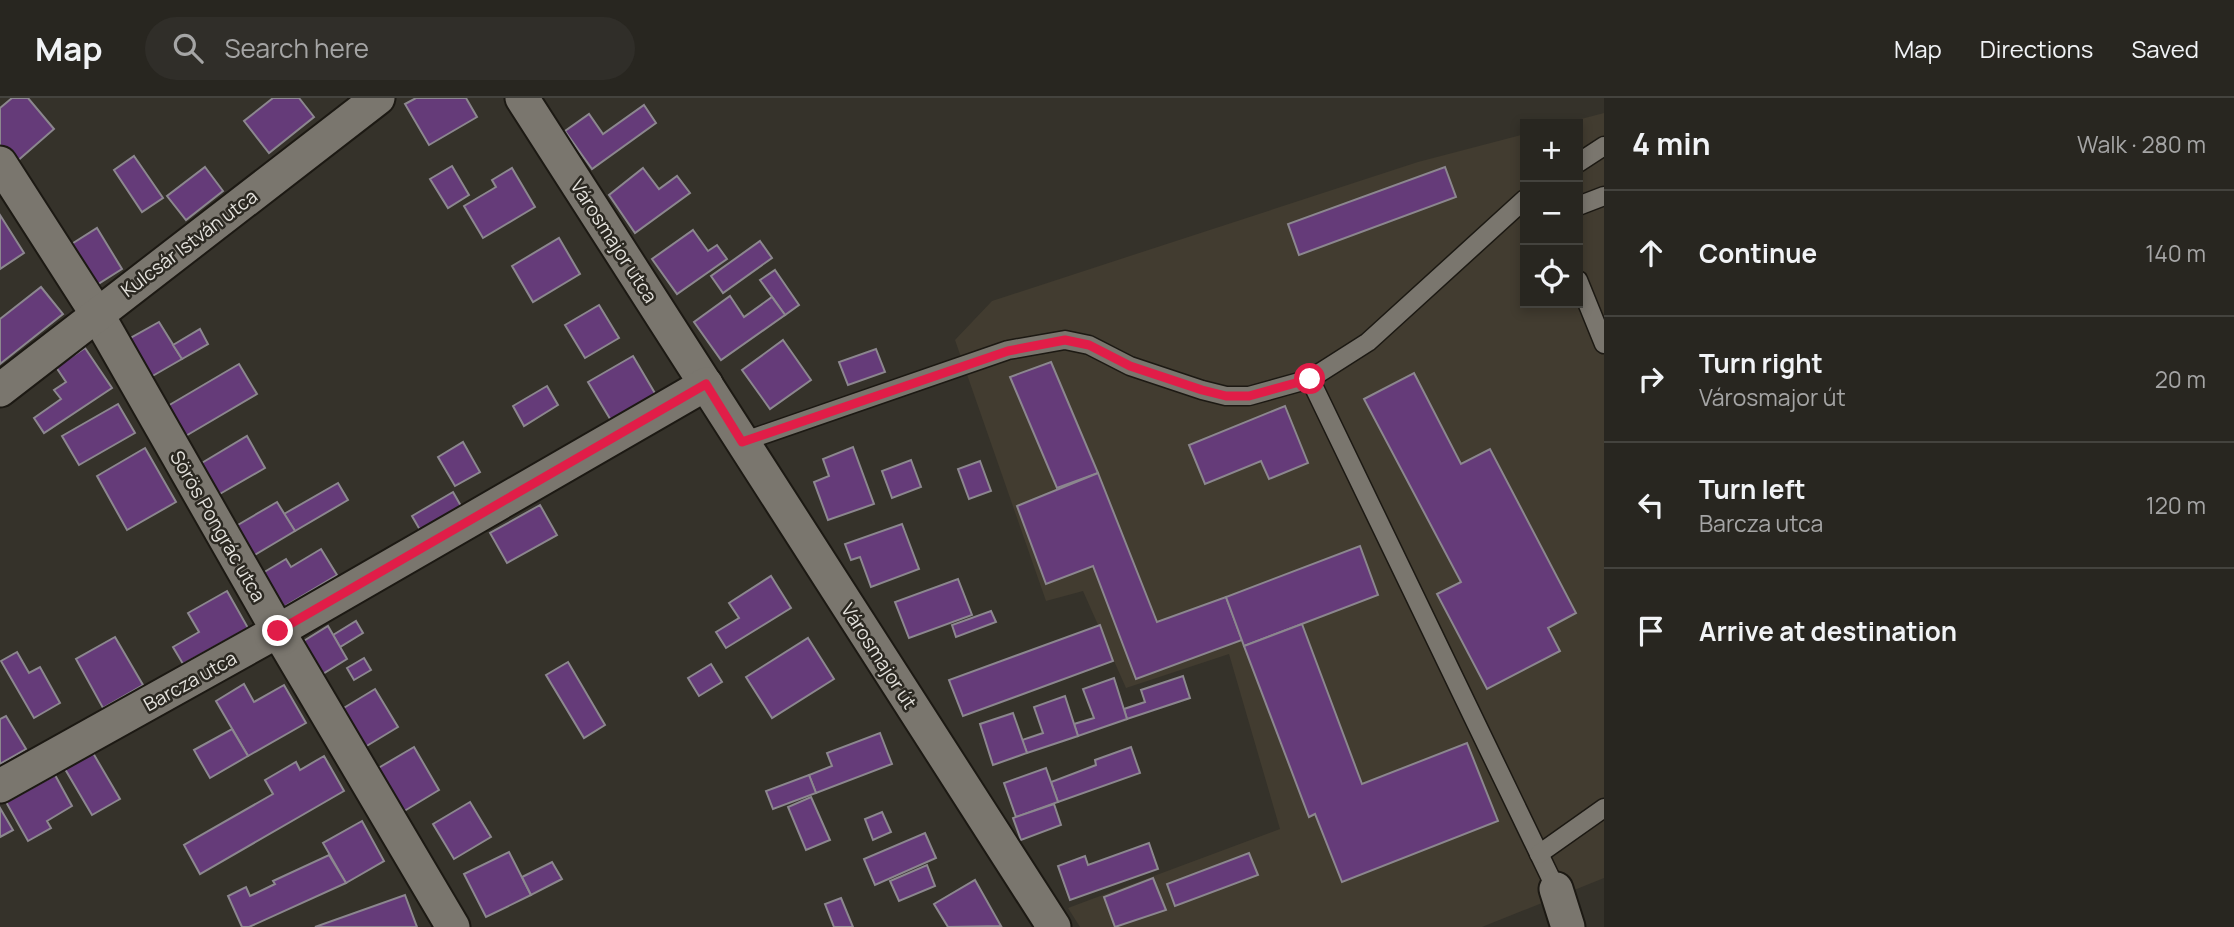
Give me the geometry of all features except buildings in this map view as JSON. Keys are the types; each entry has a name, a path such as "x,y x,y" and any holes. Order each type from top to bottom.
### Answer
{"street":[{"name":"Kulcsár István utca","path":"0,390 378,98"},
{"name":"Városmajor utca","path":"522,98 706,384"},
{"name":"Sörös Pongrác utca","path":"0,163 97,314 278,631 453,927"},
{"name":"Városmajor út","path":"706,384 1054,927"},
{"name":"Barcza utca","path":"0,786 278,631 706,384"},
{"path":"1556,889 1569,927"}],"lane":[{"path":"1583,160 1604,146"},
{"path":"1583,203 1604,196"},
{"path":"742,442 1008,351 1065,340 1089,345 1130,366 1226,396 1249,396 1310,379 1368,342 1520,204"},
{"path":"1583,292 1604,344"},
{"path":"1310,379 1556,889"},
{"path":"1539,855 1604,808"}],"shaded area":[{"path":"1604,113 1604,878 1482,927 1080,927 1068,908 1280,829 1229,654 1126,688 1083,591 1046,601 955,340 992,301 1418,162 1520,135 1520,308 1583,308 1581,119"}],"route":[{"path":"278,631 706,384 742,442 1008,351 1065,340 1089,345 1130,366 1226,396 1249,396 1310,379"}]}
